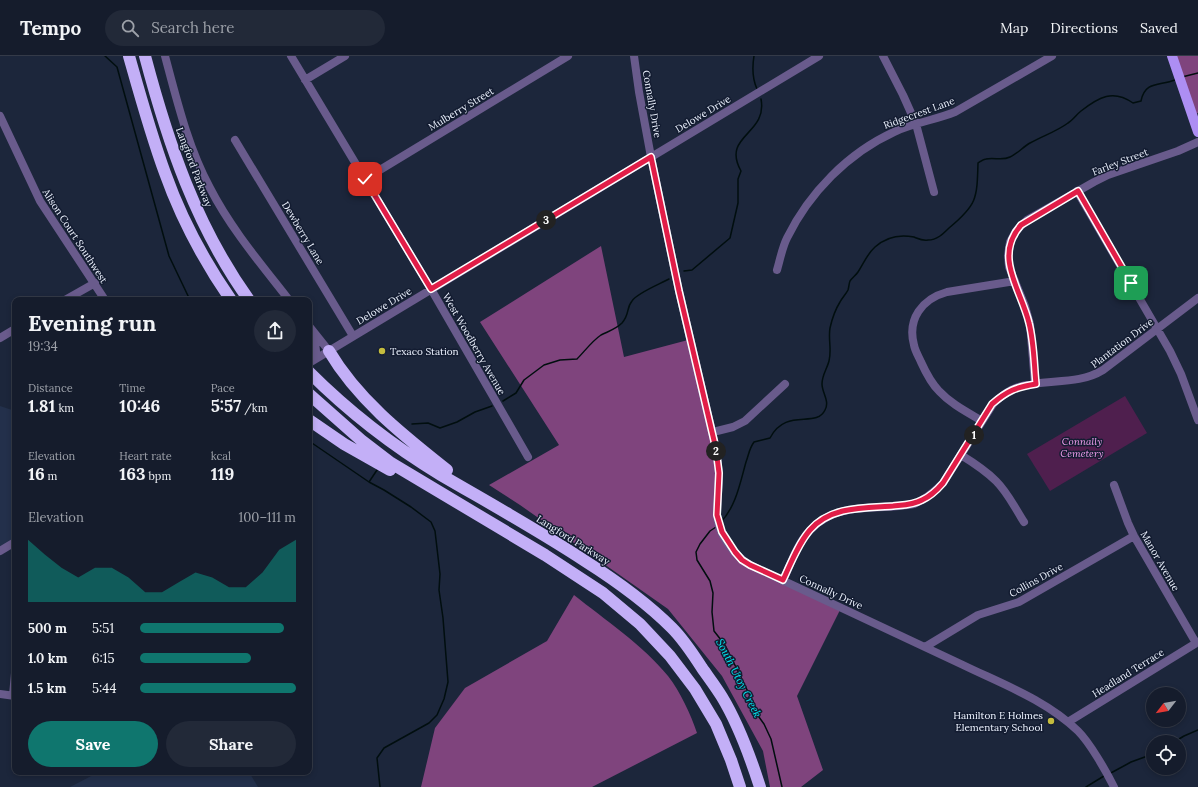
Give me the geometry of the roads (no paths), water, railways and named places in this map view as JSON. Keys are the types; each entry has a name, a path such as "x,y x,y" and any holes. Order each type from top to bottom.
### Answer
{"highway":[{"path":"129,56 149,126 165,174 182,215 220,284 229,297"},
{"name":"Langford Parkway","path":"145,56 170,141 187,187 200,217 219,252 247,297"},
{"path":"329,351 340,370 382,416 416,446 482,498"},
{"name":"Langford Parkway","path":"312,370 319,382 358,418 393,443 440,474 560,544 609,577 655,612 687,646 723,698 748,749 760,787"},
{"path":"312,397 391,463 545,555 603,593 640,624 670,656 695,689 716,724 731,760 740,787"},
{"path":"312,422 344,444 399,475 452,500"}],"main road":[{"path":"1172,56 1198,132"}],"street":[{"path":"165,56 192,147 210,188 233,227 287,297"},
{"name":"West Woodberry Avenue","path":"291,56 431,289 528,457"},
{"path":"305,80 345,56"},
{"name":"Mulberry Street","path":"365,179 568,56"},
{"name":"Connally Drive","path":"634,56 651,157 704,402 713,432 719,473 717,515 722,532 735,552 742,560 750,565 1037,700 1068,722 1079,732 1114,787"},
{"name":"Delowe Drive","path":"312,364 329,351 353,336 819,56"},
{"path":"883,56 916,124 934,192"},
{"name":"Ridgecrest Lane","path":"777,270 787,239 815,194 834,173 853,156 894,131 941,118 955,112 1052,56"},
{"name":"Alison Court Southwest","path":"0,117 40,200 103,297"},
{"name":"Dewberry Lane","path":"235,140 353,336"},
{"name":"Farley Street","path":"1014,281 1009,267 1008,255 1010,242 1016,230 1021,225 1051,206 1108,175 1178,151 1198,142"},
{"path":"1078,191 1158,329 1181,374 1198,420"},
{"path":"982,421 950,401 940,392 932,382 914,346 912,335 913,324 922,306 930,299 938,294 947,292 1014,281 1025,306 1030,324 1036,384"},
{"path":"70,297 94,283"},
{"name":"Plantation Drive","path":"783,580 802,540 821,520 833,513 846,509 906,505 922,500 933,493 943,483 992,404 1003,394 1018,387 1082,379 1094,376 1198,298"},
{"path":"312,329 329,351"},
{"path":"312,329 316,351 312,361"},
{"path":"0,338 12,331"},
{"path":"713,432 733,427 745,421 785,384"},
{"path":"961,455 983,469 997,482 1024,522"},
{"name":"Manor Avenue","path":"1114,485 1134,536 1197,642"},
{"name":"Collins Drive","path":"925,647 978,615 1019,602 1134,536"},
{"path":"0,551 12,544"},
{"name":"Headland Terrace","path":"1068,722 1197,642"},
{"path":"0,694 12,695"}],"waterway":[{"path":"105,56 117,67 169,256 189,297"},
{"path":"754,56 753,73 757,89"},
{"name":"South Utoy Creek","path":"1182,77 1198,73"},
{"name":"South Utoy Creek","path":"720,523 734,502 749,452 754,442 770,438 784,423 815,418 821,415 825,410 827,403 822,387 822,381 830,357 830,328 835,311 848,290 850,281 875,247 888,239 898,236 908,236 922,240 931,240 942,234 965,213 974,200 977,185 978,163 983,160 1004,159 1013,156 1030,143 1063,126 1081,111 1106,96 1119,96 1133,103 1141,101 1143,95 1149,87 1175,80"},
{"path":"684,271 692,270 730,238 738,203 738,179 741,171 736,159 737,150 740,142 758,120 761,111 761,99"},
{"path":"503,401 516,393 524,380 544,365 560,360 577,359 598,337 622,323 626,317 630,304 635,298 669,279"},
{"path":"412,424 428,423 440,428 492,406"},
{"path":"312,443 369,482 411,507 431,522 435,531 440,574 439,590 443,618 448,682 444,699 437,715 429,723 384,748 377,758 380,787"},
{"path":"369,482 377,470"},
{"name":"South Utoy Creek","path":"716,527 710,531 696,552 697,560 710,581 713,593 712,612 714,631 725,645 755,706 754,710 764,724 771,739 782,787"},
{"path":"1186,735 1198,730"},
{"path":"1109,774 1131,762 1146,757"},
{"path":"1086,787 1104,776"}],"place":[{"name":"Texaco Station","path":"382,351"},
{"name":"Hamilton E Holmes Elementary School","path":"1051,721"}],"park label":[{"name":"Connally Cemetery","path":"1082,446"}]}
